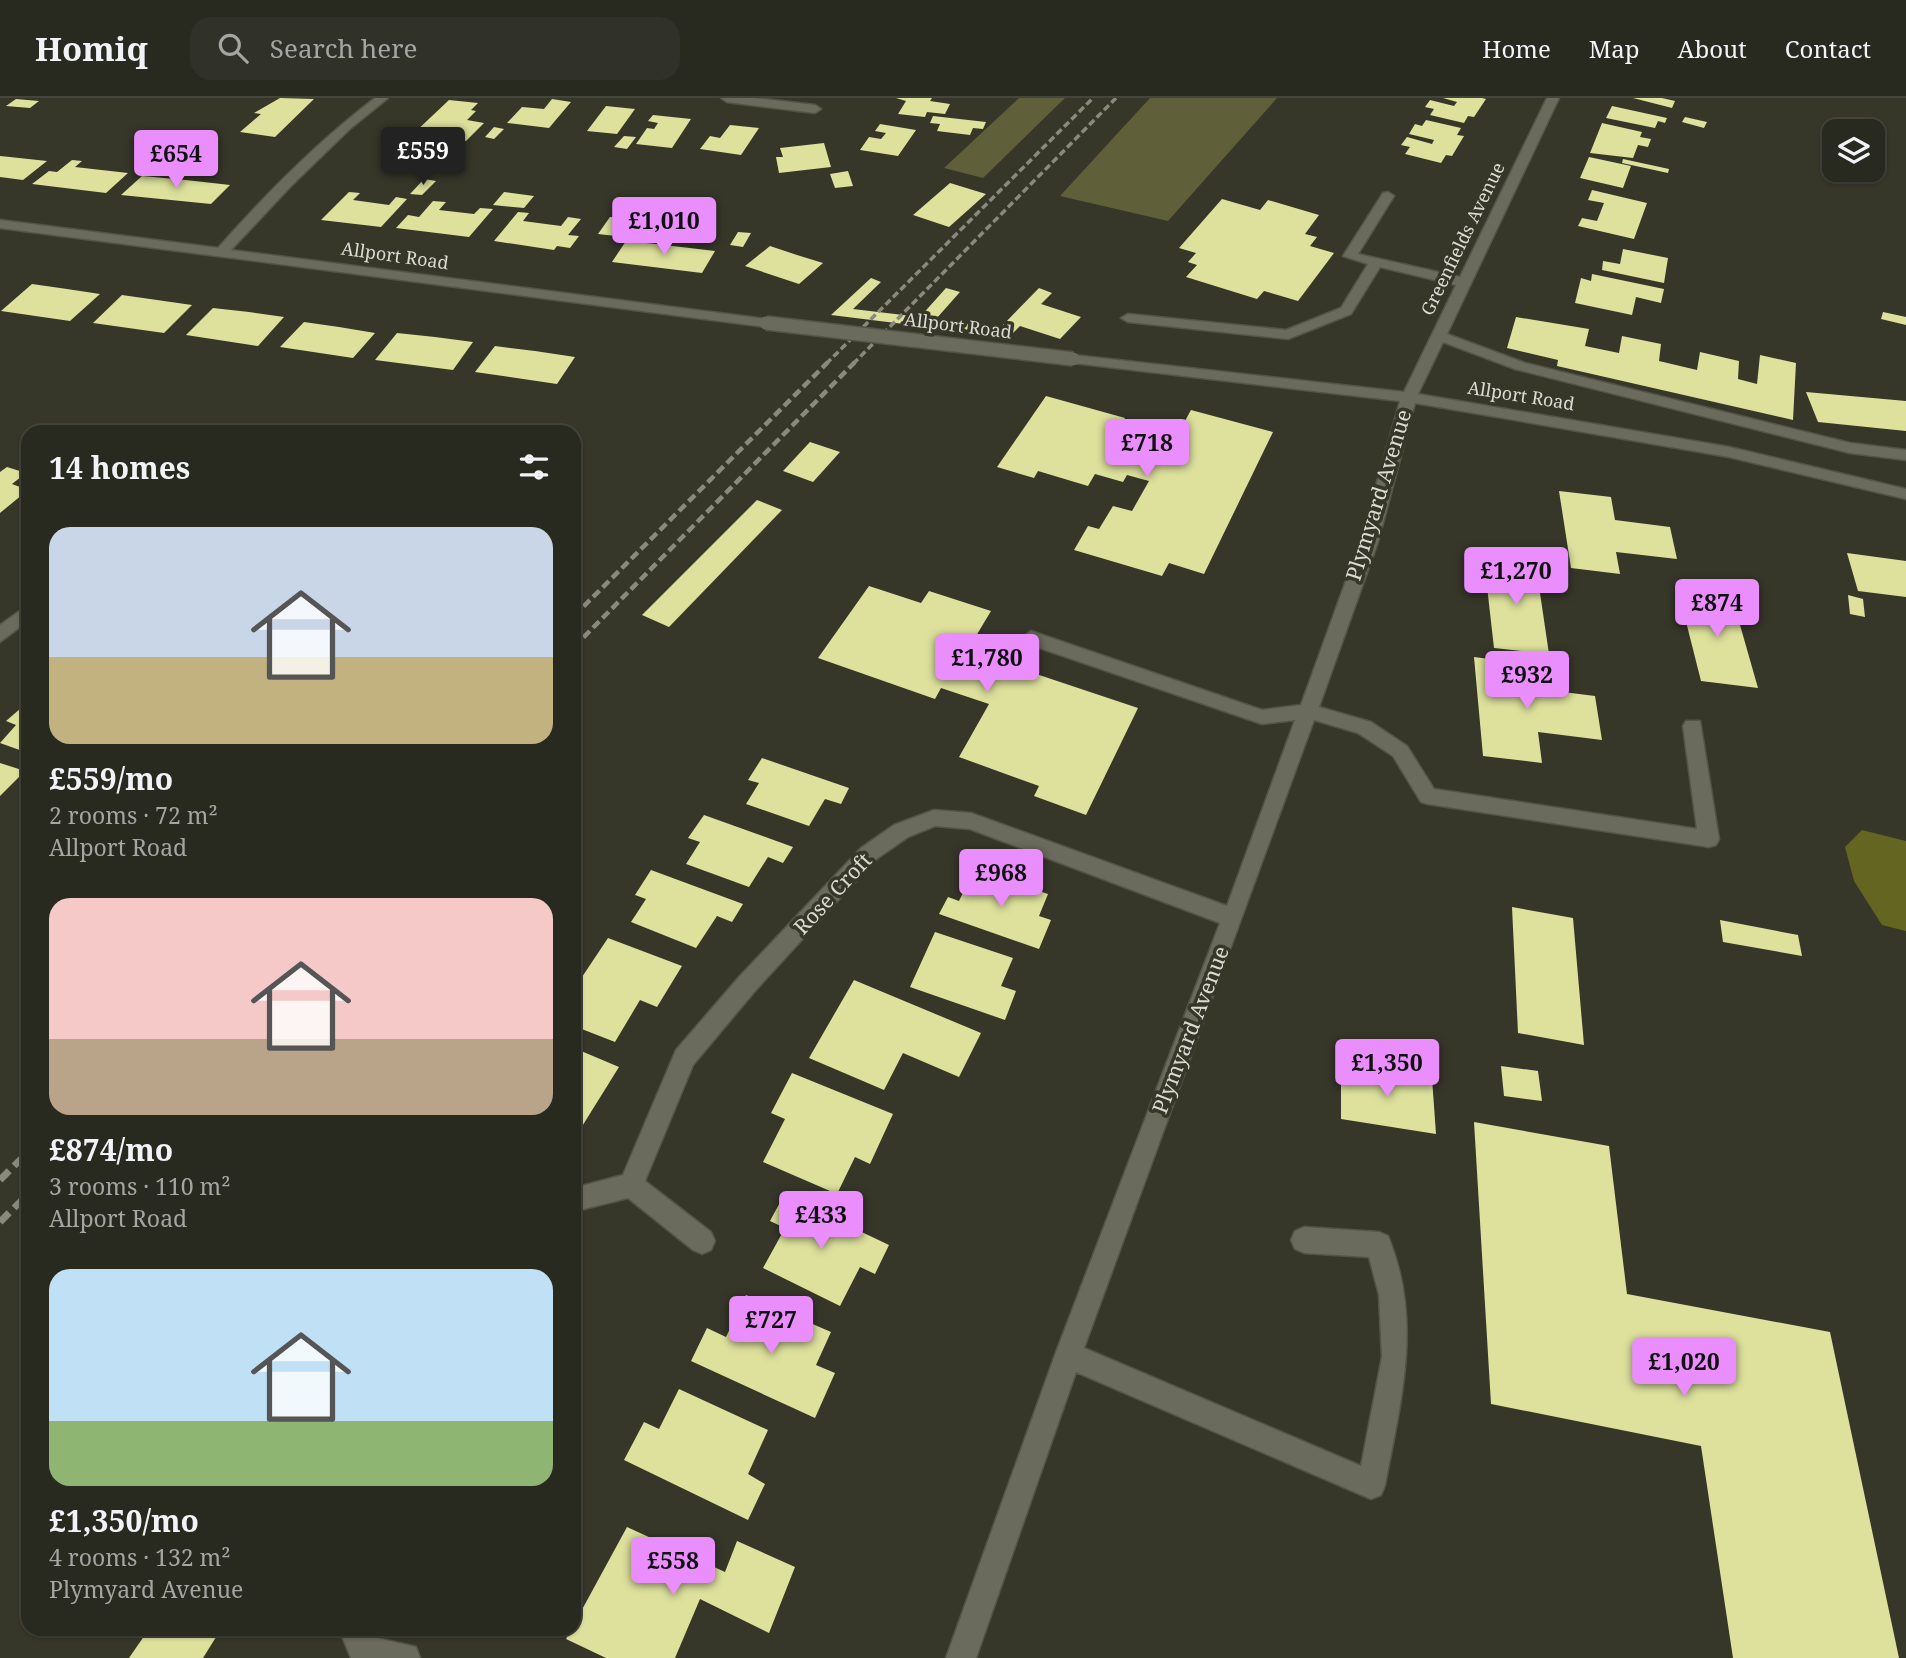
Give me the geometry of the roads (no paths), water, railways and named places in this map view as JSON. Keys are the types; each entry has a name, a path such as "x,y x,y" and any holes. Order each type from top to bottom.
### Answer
{"street":[{"path":"223,250 286,183 356,118 382,98"},
{"path":"727,98 815,109"},
{"name":"Greenfields Avenue","path":"1409,397 1553,98"},
{"path":"1388,196 1350,256 1463,282"},
{"name":"Allport Road","path":"0,224 163,246 223,250 766,323 1409,397 1728,452 1906,494"},
{"path":"1128,318 1288,335 1346,311 1376,262"},
{"path":"1437,335 1520,366 1850,448 1906,455"},
{"name":"Plymyard Avenue","path":"961,1658 1069,1355 1233,918 1369,542 1409,397"},
{"path":"0,635 21,617"},
{"path":"1031,638 1262,717 1307,711 1364,727 1400,751 1428,796 1709,839 1693,726"},
{"name":"Rose Croft","path":"631,1185 684,1058 747,984 808,922 868,854 901,831 934,818 971,821 1233,918"},
{"path":"581,1198 631,1185 702,1241"},
{"path":"1069,1355 1371,1485 1395,1357 1392,1295 1378,1245 1304,1240"},
{"path":"358,1646 405,1658"}],"railway":[{"path":"826,364 1093,98"},
{"path":"853,364 1116,98"},
{"path":"581,640 855,362"},
{"path":"581,609 826,364"},
{"path":"0,1180 21,1159"},
{"path":"0,1222 21,1201"}]}
